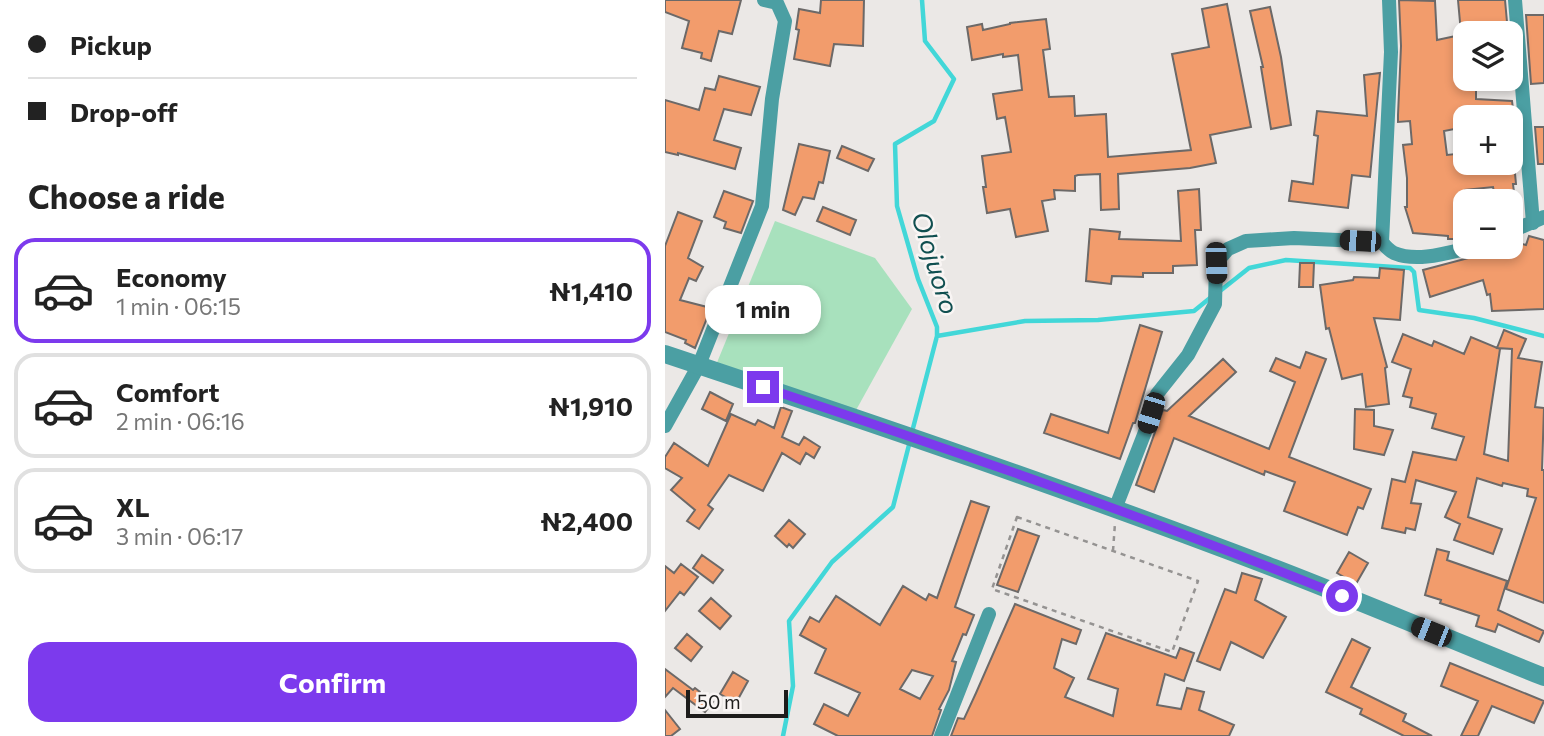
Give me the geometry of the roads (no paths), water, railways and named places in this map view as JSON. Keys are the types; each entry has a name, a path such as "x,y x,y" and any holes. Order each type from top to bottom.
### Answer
{"street":[{"path":"665,426 699,365 762,206 772,99 785,21 777,4 764,0"},
{"path":"1389,0 1391,52 1382,242 1392,253 1408,256 1453,251"},
{"path":"1515,0 1538,220"},
{"path":"1115,509 1146,432 1157,394 1188,355 1215,304 1216,263 1228,249 1246,241 1294,238 1382,242"},
{"path":"665,354 915,437 1115,509 1275,569 1544,677"},
{"path":"941,736 989,614"}],"waterway":[{"name":"Olojuoro","path":"912,432 937,327 918,279 897,206 895,144 934,121 954,79 925,41 922,0"},
{"path":"1220,291 1249,268 1286,260 1410,268 1414,272 1419,310 1474,318 1544,336"},
{"path":"937,336 1025,321 1098,320 1194,311 1210,298"},
{"name":"Olojuoro","path":"783,736 793,686 789,621 832,562 893,507 910,441"}]}
